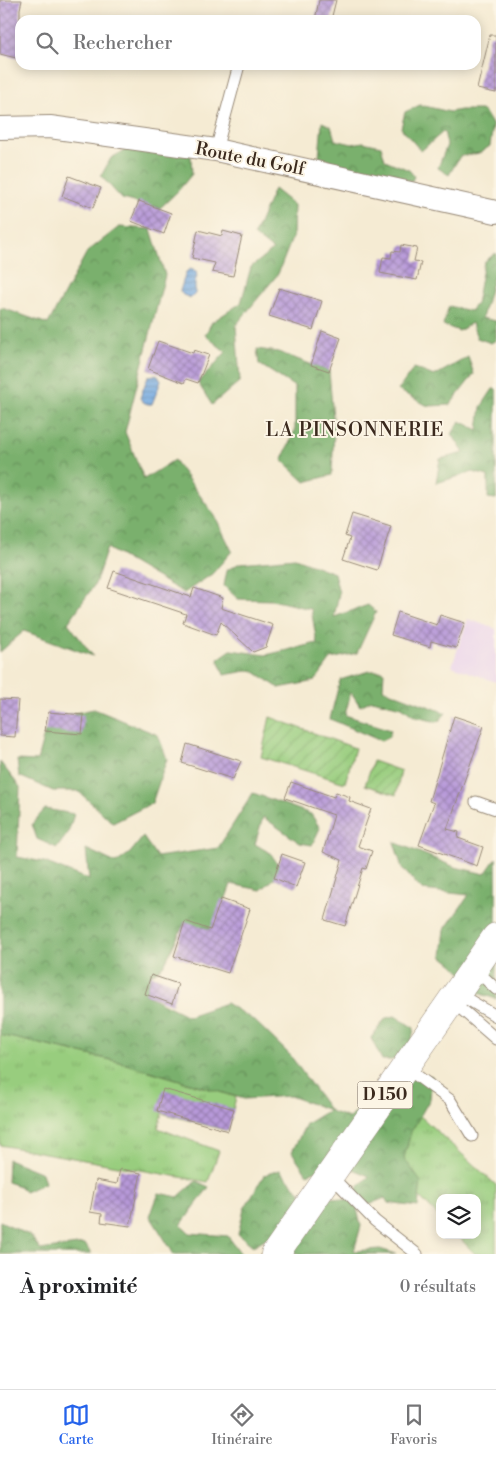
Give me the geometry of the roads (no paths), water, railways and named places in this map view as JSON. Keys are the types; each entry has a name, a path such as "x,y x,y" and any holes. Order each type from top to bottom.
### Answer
{"main road":[{"name":"D 150","path":"275,1254 496,937"}],"street":[{"name":"Route du Golf","path":"0,128 50,127 216,150 496,212"}],"lane":[{"path":"216,150 238,70"},
{"path":"476,802 496,809"},
{"path":"474,968 496,989"},
{"path":"454,996 496,1016"},
{"path":"454,996 496,1039"},
{"path":"405,1066 450,1100 472,1136"},
{"path":"330,1175 374,1220 417,1254"}],"water":[{"path":"190,269 196,271 197,277 195,281 195,294 191,298 183,295 180,291 186,272"},
{"path":"155,375 161,381 152,404 147,404 140,398 148,376"}],"district":[{"name":"LA PINSONNERIE","path":"355,430"}]}
